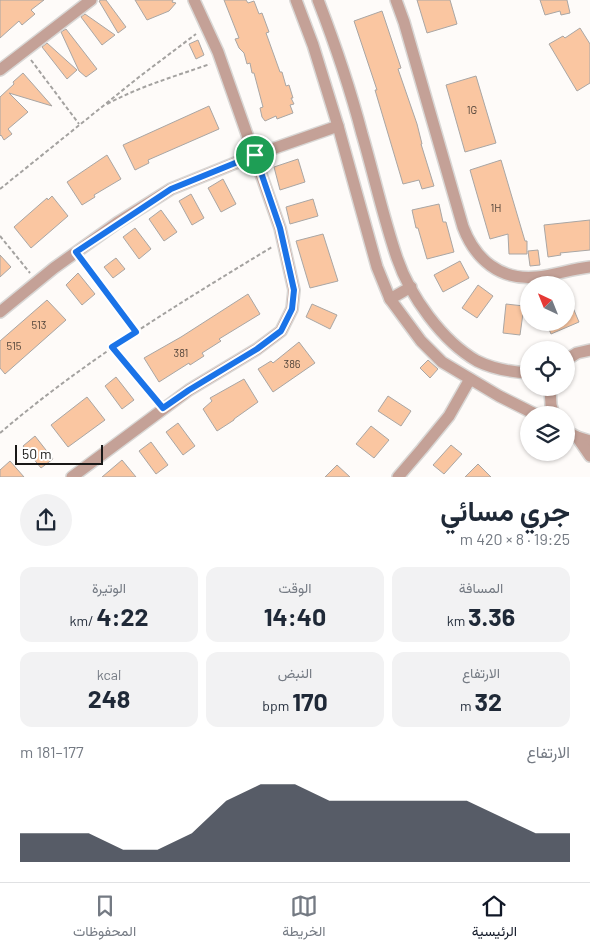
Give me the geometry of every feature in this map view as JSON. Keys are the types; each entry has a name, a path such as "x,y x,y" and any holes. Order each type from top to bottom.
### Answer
{"street":[{"path":"0,70 91,0"},
{"path":"72,477 163,408 257,349 281,331 292,309 294,290 283,241 221,60 194,0"},
{"path":"296,0 313,45 338,126 377,267 390,298 428,348 442,362 520,406"},
{"path":"318,0 333,38 358,120 397,260 421,306 437,327 456,346 478,361 497,368 520,372"},
{"path":"396,0 463,227 469,242 478,255 490,266 520,277 536,277 590,267"},
{"path":"0,312 76,252 171,189 255,155 338,126"},
{"path":"390,298 411,286"},
{"path":"575,354 590,350"},
{"path":"398,477 449,416 470,379"},
{"path":"577,437 590,441"},
{"path":"577,437 590,456"}],"path":[{"path":"0,189 79,124 206,26"},
{"path":"24,51 79,124"},
{"path":"103,106 129,92 157,81 221,60"},
{"path":"0,236 37,282"},
{"path":"0,433 25,411 112,347 283,241"},
{"path":"76,252 136,332"},
{"path":"112,347 163,408"}],"building":[{"path":"0,0 44,0 31,10 35,14 22,25 19,21 0,38"},
{"path":"106,0 126,27 118,33 99,1"},
{"path":"135,0 173,0 172,2 176,3 169,11 147,20"},
{"path":"224,0 246,0 248,3 254,1 259,14 262,13 269,32 266,33 280,72 282,72 286,86 289,85 294,104 290,105 293,113 277,119 276,116 265,121 262,117 260,108 263,107 254,73 252,73 250,63 247,64 244,53 239,48 235,39 239,38"},
{"path":"417,0 450,0 457,24 427,33"},
{"path":"540,0 567,0 570,13 561,15 560,11 545,15"},
{"path":"382,11 401,68 398,69 417,124 434,186 422,189 419,180 403,184 375,90 377,90 354,21"},
{"path":"85,14 115,35 102,45 81,17"},
{"path":"580,28 590,44 590,83 577,91 549,44 563,36 565,38"},
{"path":"66,29 97,69 86,77 79,71 61,32"},
{"path":"198,40 204,55 196,59 189,44"},
{"path":"47,43 77,70 67,79 42,47"},
{"path":"23,73 52,106 9,93 28,112 8,129 12,134 4,140 0,136 0,97"},
{"path":"476,76 496,143 465,152 446,85"},
{"path":"209,106 219,129 148,160 149,163 135,170 123,145"},
{"path":"107,155 121,179 94,195 95,197 82,205 67,182"},
{"path":"298,159 305,182 280,190 274,167"},
{"path":"501,160 525,241 527,241 527,254 509,254 508,234 490,239 470,170"},
{"path":"223,179 236,204 221,212 208,188"},
{"path":"191,194 204,218 192,225 179,201"},
{"path":"52,196 68,216 31,248 14,227 47,198 48,200"},
{"path":"313,199 318,216 290,224 286,207"},
{"path":"439,204 443,222 446,222 454,252 427,259 412,210"},
{"path":"161,210 177,232 164,241 149,219"},
{"path":"590,220 590,250 560,253 561,255 548,257 544,225"},
{"path":"135,228 151,249 139,259 123,237"},
{"path":"323,234 338,281 310,288 296,241"},
{"path":"538,250 540,265 530,266 528,251"},
{"path":"0,255 11,267 0,277"},
{"path":"116,258 125,269 113,278 104,267"},
{"path":"460,261 469,278 443,292 434,275"},
{"path":"78,273 95,294 82,305 66,285"},
{"path":"478,285 493,296 477,318 462,308"},
{"path":"248,294 260,314 219,339 221,341 202,353 204,356 159,382 144,358 181,337"},
{"path":"47,300 66,320 5,374 0,368 0,341"},
{"path":"312,304 337,315 330,329 306,317"},
{"path":"506,304 520,306 520,335 503,333"},
{"path":"575,312 579,322 575,324"},
{"path":"299,342 315,363 273,392 258,369 271,361 273,363"},
{"path":"428,360 438,369 430,378 420,368"},
{"path":"116,377 134,400 122,409 105,386"},
{"path":"244,379 258,402 217,431 203,409 212,401 210,398"},
{"path":"388,396 411,411 401,426 378,411"},
{"path":"87,397 105,420 68,447 51,425"},
{"path":"178,423 195,446 183,455 166,432"},
{"path":"371,426 389,440 374,458 356,444"},
{"path":"35,436 53,459 41,468 23,446"},
{"path":"151,442 168,465 156,474 139,451"},
{"path":"451,445 462,454 444,474 433,465"},
{"path":"122,460 136,477 102,477"},
{"path":"10,461 24,477 0,477 0,470"},
{"path":"478,464 491,477 465,477"},
{"path":"337,465 350,477 325,477"}],"route":[{"path":"255,155 280,228 294,290 292,309 281,331 257,349 163,408 112,347 136,332 76,252 117,223 171,189 255,155"}]}
